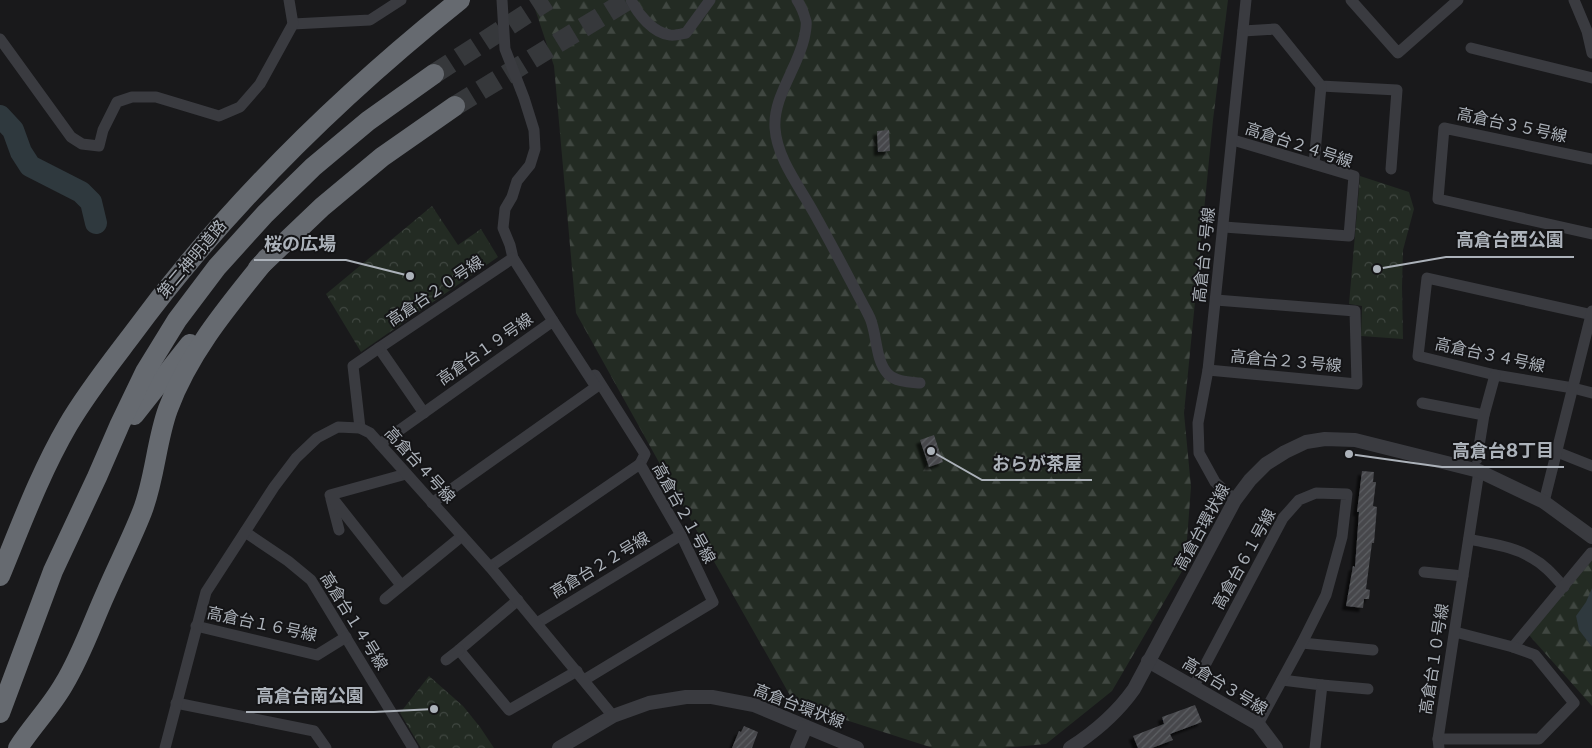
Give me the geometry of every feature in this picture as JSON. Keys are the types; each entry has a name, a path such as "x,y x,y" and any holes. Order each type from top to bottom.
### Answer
{"highway":[{"name":"第二神明道路","path":"0,576 46,464 68,424 161,295 207,239 264,177 317,124 368,76 460,0"},
{"name":"第二神明道路","path":"0,713 53,571 145,372 177,320 217,267 265,214 368,121 434,74"},
{"name":"第二神明道路","path":"97,477 115,443 135,413 220,307 267,258 322,207 382,157 455,106"},
{"path":"18,748 53,701 74,667 143,510 154,471 167,411 178,385 199,346 267,258"}],"street":[{"path":"0,39 71,137 82,144 99,146 103,130 117,102 132,97 156,97 219,116 240,108 260,84 293,24 289,0"},
{"path":"293,24 370,20 401,0"},
{"path":"502,0 505,49 534,130 535,149 530,164 517,181 512,197 505,209 503,228 513,258 553,321"},
{"path":"631,0 647,22 658,31 670,36 686,33 710,0"},
{"path":"797,0 807,22 801,52 776,114 775,129 779,148 788,169 867,312 872,324 881,362 888,374 899,381 920,383"},
{"name":"高倉台５号線","path":"1235,500 1215,482 1199,453 1198,423 1208,370 1216,300 1246,0"},
{"path":"1351,0 1398,53 1458,0"},
{"path":"1574,0 1589,30 1592,54"},
{"path":"1243,31 1275,29 1321,86 1314,164"},
{"path":"1471,48 1592,78"},
{"path":"1321,86 1397,90 1391,169"},
{"name":"高倉台３５号線","path":"1592,158 1444,128 1438,199 1592,234"},
{"name":"高倉台２４号線","path":"1224,227 1349,236 1354,176 1232,140"},
{"name":"高倉台２０号線","path":"424,413 379,348 513,258"},
{"name":"高倉台３４号線","path":"1592,314 1427,278 1418,356 1495,376 1573,388 1592,393"},
{"name":"高倉台２３号線","path":"1208,370 1357,384 1355,311 1216,300"},
{"path":"1544,502 1592,314"},
{"name":"高倉台１９号線","path":"380,444 553,321 596,386 432,502"},
{"path":"360,428 352,366 379,348"},
{"path":"1408,363 1418,356"},
{"path":"582,366 588,362 645,454 640,464"},
{"name":"高倉台１０号線","path":"1439,743 1469,539 1484,415 1495,376"},
{"path":"1422,403 1484,415"},
{"name":"高倉台４号線","path":"165,748 206,592 274,487 296,458 317,438 338,427 360,428 370,433 490,567 613,716"},
{"name":"高倉台環状線","path":"1070,748 1089,736 1105,722 1134,689 1235,500 1250,480 1266,464 1306,442 1325,439 1355,440 1416,455 1478,465 1544,502 1592,537"},
{"path":"1557,452 1592,466"},
{"name":"高倉台２１号線","path":"490,567 640,464 681,535 713,602 580,675"},
{"path":"330,495 406,474"},
{"name":"高倉台６１号線","path":"1194,686 1283,518 1299,500 1308,496 1316,493 1346,494 1342,538 1326,594 1258,724"},
{"path":"330,495 339,530"},
{"path":"330,495 401,586"},
{"name":"高倉台１４号線","path":"245,532 312,580 413,748"},
{"name":"高倉台２２号線","path":"537,623 681,535"},
{"path":"385,599 462,536"},
{"path":"1469,539 1508,548 1531,557 1546,568 1564,587"},
{"path":"1513,647 1591,553"},
{"path":"1424,572 1463,576"},
{"path":"446,660 518,600"},
{"name":"高倉台１６号線","path":"196,626 317,655 346,638"},
{"path":"1439,743 1539,739 1574,703 1535,655 1513,647 1454,632"},
{"path":"1302,643 1373,650"},
{"path":"459,650 509,710 580,675"},
{"name":"高倉台３号線","path":"1148,661 1258,724 1276,748"},
{"path":"1282,680 1368,689"},
{"path":"1316,748 1322,685"},
{"name":"高倉台環状線","path":"559,748 613,716 649,703 712,697 754,705 857,748"},
{"path":"176,703 314,731 326,748"},
{"path":"797,748 806,727"}],"green space":[{"path":"532,0 1228,0 1213,120 1184,413 1191,487 1185,566 1112,691 1046,744 1002,748 933,748 827,714 792,699 576,313 554,66"},
{"path":"1360,176 1409,192 1414,209 1403,250 1403,339 1361,336 1362,306 1349,304"},
{"path":"432,206 458,245 481,229 498,257 361,352 326,294"},
{"path":"1592,560 1592,706 1528,634"},
{"path":"429,676 463,706 494,748 421,748 400,713"}],"shaded area":[{"path":"1592,588 1592,647 1579,630 1576,616 1586,602"}],"building":[{"path":"889,130 890,151 878,152 877,131"},
{"path":"934,435 943,462 929,467 920,440"},
{"path":"1362,471 1374,472 1373,482 1376,482 1373,506 1377,507 1374,543 1372,543 1366,589 1370,590 1369,599 1364,599 1363,608 1346,606 1353,566 1355,567 1359,512 1357,512"},
{"path":"1195,705 1202,722 1170,734 1173,740 1152,748 1138,748 1133,736 1164,724 1162,717"},
{"path":"744,726 758,732 752,748 732,748 739,731 741,732"}],"waterway":[{"path":"0,116 13,130 21,152 30,166 81,192 91,202 96,223"}],"tunnel":[{"path":"434,74 548,0"},
{"path":"455,106 628,0"}],"place":[{"name":"高倉台西公園","path":"1377,269"},
{"name":"桜の広場","path":"410,276"},
{"name":"おらが茶屋","path":"931,451"},
{"name":"高倉台8丁目","path":"1349,454"},
{"name":"高倉台南公園","path":"434,709"}]}
